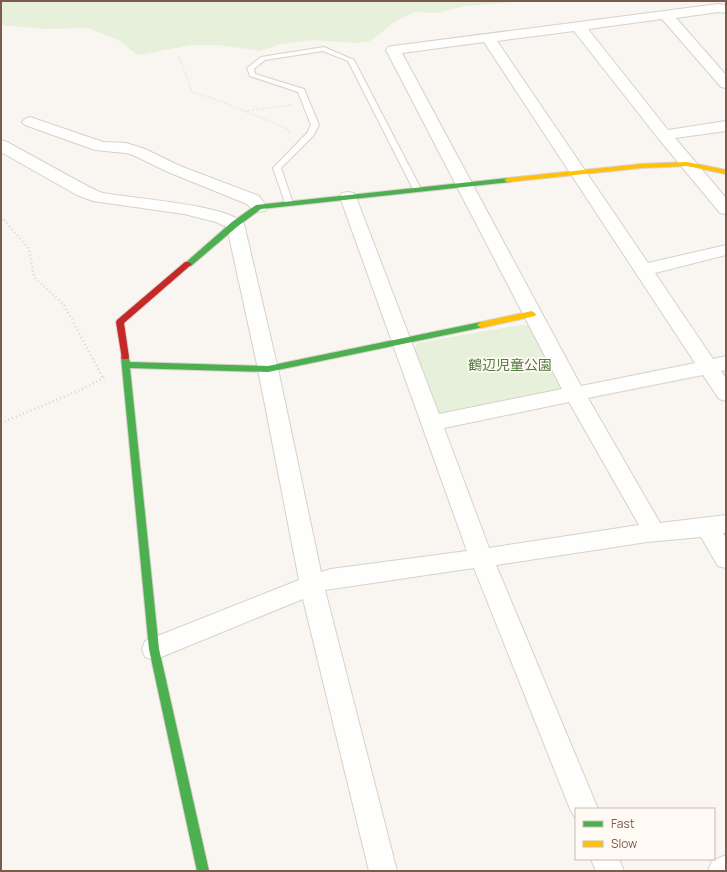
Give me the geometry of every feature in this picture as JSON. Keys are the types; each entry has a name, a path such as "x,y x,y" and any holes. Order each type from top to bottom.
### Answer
{"street":[{"path":"654,532 532,314 393,50 718,8 726,9"},
{"path":"666,15 726,84"},
{"path":"578,26 687,164 726,209"},
{"path":"488,38 644,270 717,364 726,394"},
{"path":"30,122 101,147 126,148 139,152 174,169 253,200 259,207"},
{"path":"664,135 726,126"},
{"path":"1,145 83,191 99,197 184,209 222,218 235,224"},
{"path":"203,871 154,649 126,365 120,322 235,224 259,207 642,166 687,164 726,172"},
{"path":"348,197 482,559 584,808"},
{"path":"235,224 268,369 312,585 383,871"},
{"path":"644,270 726,250"},
{"path":"126,365 268,369 532,314"},
{"path":"432,423 717,364"},
{"path":"154,649 312,585 331,579 482,559 654,532 717,526 726,559"},
{"path":"605,860 610,871"},
{"path":"722,871 726,869"}],"lane":[{"path":"289,203 276,168 301,144 310,134 315,125 300,91 252,75 250,68 263,58 324,49 351,60 417,189"}],"path":[{"path":"179,56 192,92 288,128 295,142 301,144"},
{"path":"245,111 305,103"},
{"path":"1,217 29,249 34,277 64,305 103,378"},
{"path":"1,423 85,388 126,365"}],"green space":[{"path":"1,1 527,1 467,6 435,13 414,12 396,21 370,41 359,43 312,40 281,44 261,51 219,45 192,45 138,55 118,40 88,28 45,29 1,25"},
{"name":"鶴辺児童公園","path":"520,325 530,325 565,386 561,392 440,413 434,410 414,349 418,343"}],"traffic: fast":[{"path":"188,264 235,224 259,207 508,180"},
{"path":"126,365 268,369 481,325"},
{"path":"125,357 154,649 203,871"}],"traffic: slow":[{"path":"508,180 641,166 687,164 726,172"},
{"path":"481,325 532,314"}],"traffic: jam":[{"path":"125,357 120,322 188,264"}]}
